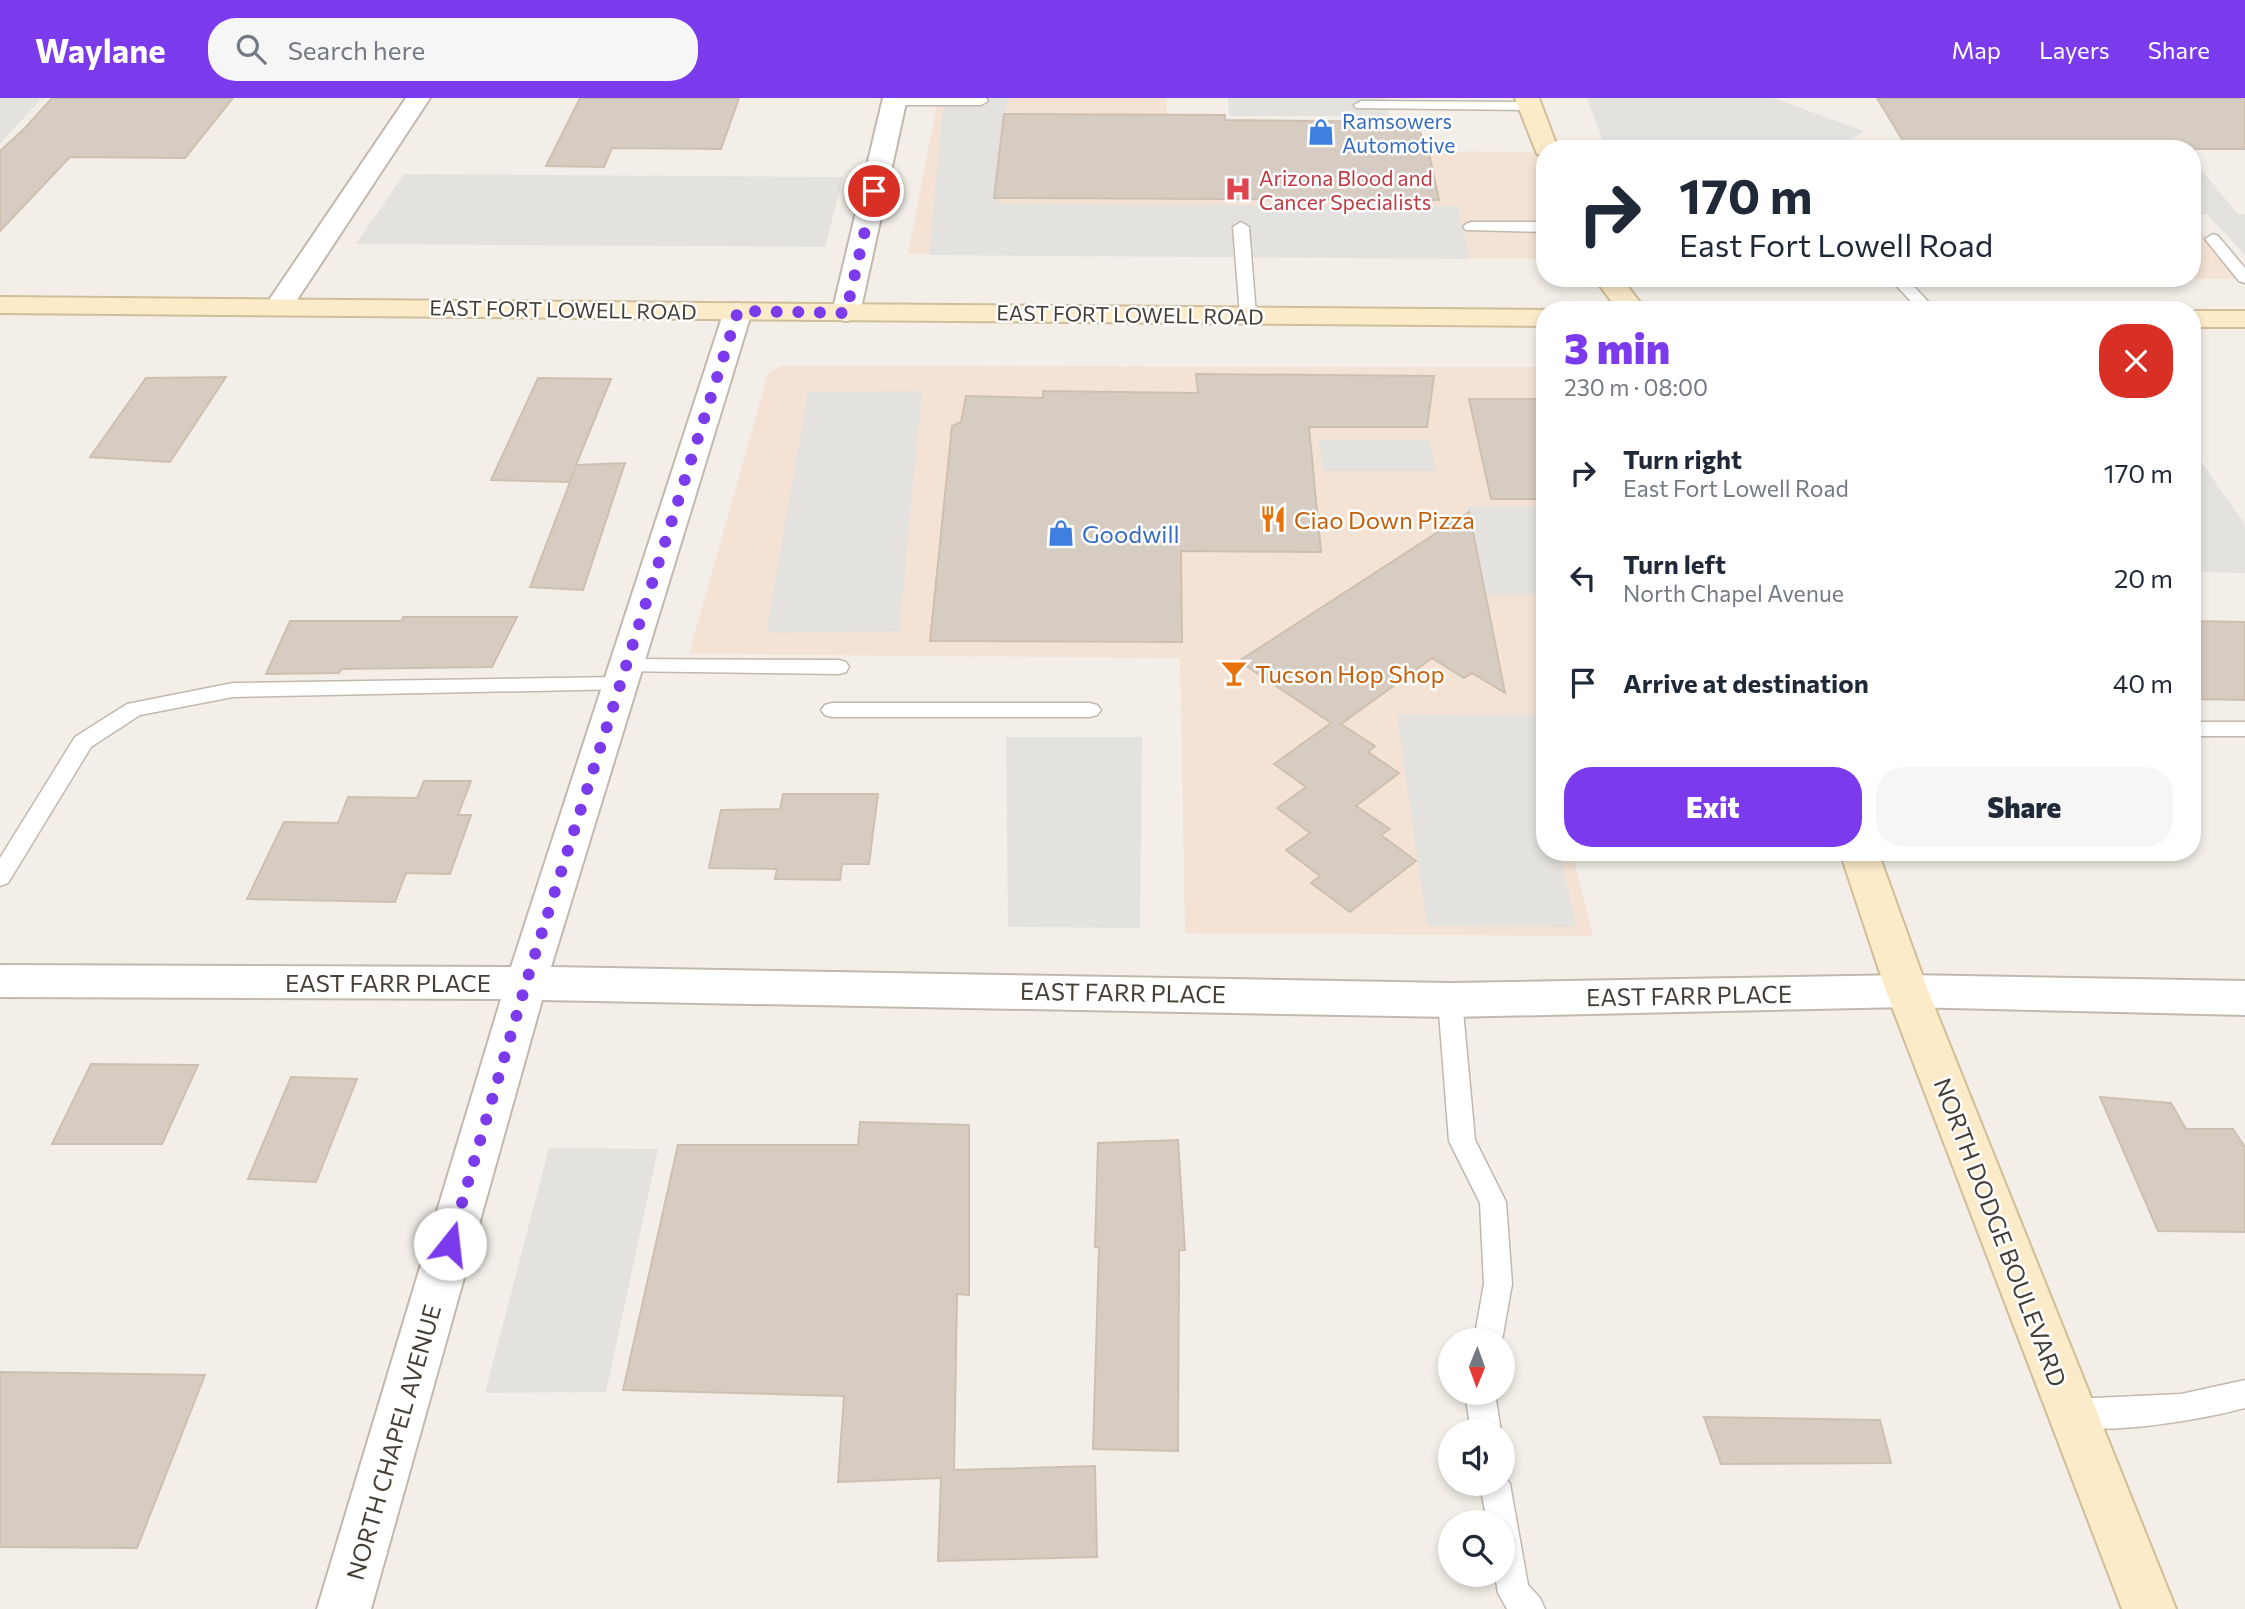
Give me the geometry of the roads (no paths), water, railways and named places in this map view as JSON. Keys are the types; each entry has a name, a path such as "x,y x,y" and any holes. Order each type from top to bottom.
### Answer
{"main road":[{"path":"1529,102 1543,140"},
{"path":"1614,287 1625,301"},
{"name":"EAST FORT LOWELL ROAD","path":"0,305 1536,318"},
{"path":"2201,319 2245,319"},
{"name":"NORTH DODGE BOULEVARD","path":"1862,861 1907,991 2149,1609"}],"street":[{"path":"279,306 418,98"},
{"path":"846,313 895,99"},
{"name":"NORTH CHAPEL AVENUE","path":"344,1609 526,983 738,311"},
{"name":"EAST FARR PLACE","path":"0,981 526,983 1450,1000 1907,991 2245,998"}],"lane":[{"path":"895,99 981,101"},
{"path":"1361,105 1529,102"},
{"path":"1241,227 1248,315"},
{"path":"1471,227 1536,227"},
{"path":"2213,239 2245,278"},
{"path":"1905,287 1919,301"},
{"path":"0,877 83,742 134,709 233,690 839,667"},
{"path":"832,710 1090,709"},
{"path":"2201,729 2245,729"},
{"path":"1450,1000 1462,1141 1493,1202 1498,1284 1490,1328"},
{"path":"2072,1413 2155,1412 2210,1405 2245,1394"},
{"path":"1513,1587 1514,1592 1529,1609"}],"place":[{"name":"Ramsowers Automotive","path":"1321,132"},
{"name":"Arizona Blood and Cancer Specialists","path":"1238,189"},
{"name":"Ciao Down Pizza","path":"1273,519"},
{"name":"Goodwill","path":"1061,533"},
{"name":"Tucson Hop Shop","path":"1234,673"}]}
